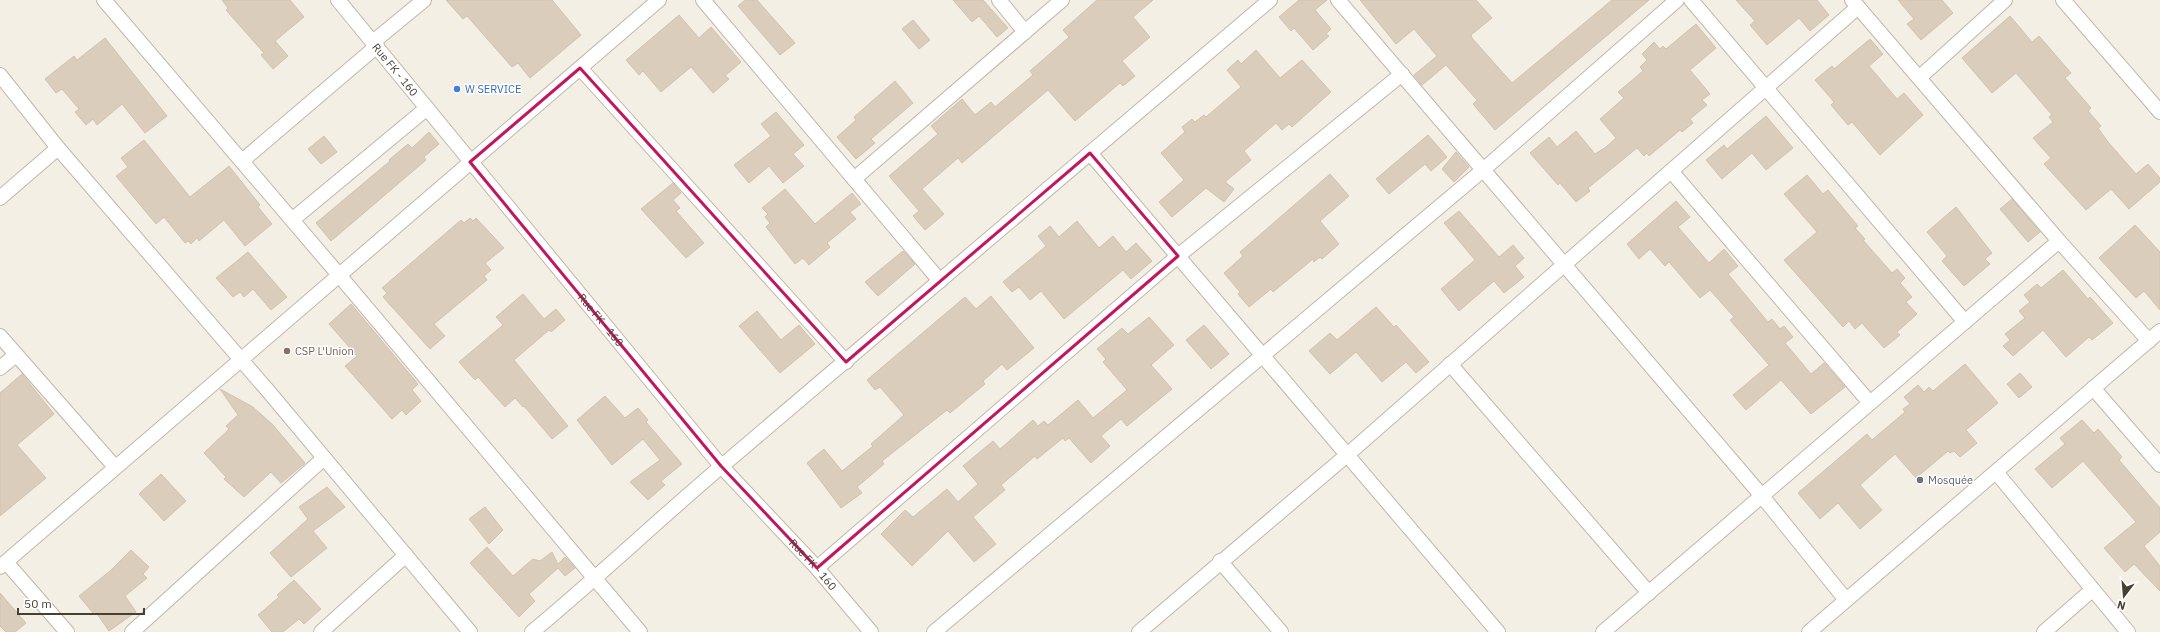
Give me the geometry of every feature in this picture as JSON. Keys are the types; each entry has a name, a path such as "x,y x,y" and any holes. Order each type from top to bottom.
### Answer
{"street":[{"path":"104,0 339,275 640,632"},
{"name":"Rue FK - 160","path":"338,0 721,466 817,568 871,632"},
{"path":"242,161 424,0"},
{"path":"67,632 3,564 659,0"},
{"path":"703,0 940,281"},
{"path":"999,0 1025,32"},
{"path":"854,179 1062,0"},
{"path":"532,632 596,579 721,466 846,362 1270,0"},
{"path":"1338,0 1762,496 1846,600"},
{"path":"934,632 1483,170 1677,0"},
{"path":"1691,0 1965,322"},
{"path":"1920,77 2005,0"},
{"path":"2063,0 2160,112"},
{"path":"1139,632 1220,561 1347,455 1766,88 1855,3 2059,241 2149,341"},
{"path":"580,68 846,362"},
{"path":"817,568 1178,256 1402,74"},
{"path":"0,75 58,148 241,360 470,632"},
{"path":"292,220 427,108"},
{"path":"0,198 58,148"},
{"path":"1090,153 1498,632"},
{"path":"1671,171 1870,403"},
{"path":"1603,632 2059,241"},
{"path":"1808,632 2160,331"},
{"path":"0,336 115,467"},
{"path":"0,368 16,354"},
{"path":"1450,364 1648,593"},
{"path":"2093,388 2160,465"},
{"path":"132,632 324,458"},
{"path":"1996,472 2128,632"},
{"path":"321,632 406,555"},
{"path":"1220,561 1281,632"},
{"path":"2044,632 2092,590"}],"highlighted area":[{"path":"580,68 846,362 1090,153 1178,256 817,568 721,466 470,162"}],"building":[{"path":"222,0 290,0 304,17 275,41 288,56 273,69 261,55 264,53 226,10 228,8"},
{"path":"446,0 552,0 581,35 530,78 518,63 512,67 467,16 463,19"},
{"path":"745,0 757,0 795,43 780,55 738,6"},
{"path":"953,0 983,0 1008,28 997,37 979,16 972,22"},
{"path":"1097,0 1153,0 1133,17 1150,37 1122,61 1135,76 1123,86 1120,83 1075,121 1048,90 962,163 958,158 922,189 944,214 925,230 913,216 919,211 889,176 938,134 931,126 962,99 975,115 991,102 995,107 1033,75 1030,71 1069,37 1063,30"},
{"path":"1299,0 1327,0 1315,10 1331,29 1326,34 1329,36 1313,50 1294,28 1291,31 1279,17"},
{"path":"1360,0 1476,0 1492,18 1471,35 1472,38 1512,83 1612,0 1649,0 1495,130 1473,104 1477,100 1446,65 1422,85 1414,75 1437,56 1414,29 1396,44"},
{"path":"1736,0 1817,0 1829,15 1810,31 1799,18 1767,45 1750,25 1755,21"},
{"path":"1898,0 1942,0 1953,13 1921,40 1907,24 1914,19"},
{"path":"679,15 699,38 711,27 741,62 725,76 729,79 713,93 691,67 661,92 643,71 639,75 626,60"},
{"path":"2010,16 2032,42 2039,36 2071,73 2065,78 2091,108 2088,111 2101,126 2098,128 2108,142 2136,174 2148,164 2160,178 2160,182 2129,209 2111,189 2086,210 2044,164 2051,158 2033,138 2053,122 2049,117 2052,115 2016,73 1992,93 1962,58"},
{"path":"913,20 930,40 919,49 902,29"},
{"path":"1696,24 1716,48 1690,70 1710,94 1702,100 1707,105 1690,119 1693,123 1682,132 1680,130 1649,156 1647,153 1644,156 1637,148 1588,188 1590,191 1576,202 1560,183 1558,185 1530,153 1549,137 1557,147 1576,131 1595,154 1606,147 1616,138 1600,119 1624,98 1618,92 1643,71 1640,67 1647,60 1642,54 1654,42 1660,49 1663,46 1666,49"},
{"path":"105,38 167,116 145,133 122,104 97,125 93,119 86,125 75,112 79,109 62,89 56,93 45,79 74,56 77,60"},
{"path":"1870,39 1883,54 1869,66 1897,99 1904,93 1923,115 1880,155 1852,122 1848,125 1831,105 1834,102 1815,80 1832,66 1834,69"},
{"path":"1256,50 1280,78 1302,60 1331,92 1292,127 1289,124 1282,130 1276,123 1244,151 1251,160 1225,182 1234,189 1224,202 1206,188 1172,217 1159,202 1184,180 1161,153 1185,132 1182,127 1192,119 1195,122 1204,115 1206,117 1241,87 1227,70 1238,60 1241,64"},
{"path":"895,81 913,103 871,139 875,143 856,159 837,137 856,120 854,117"},
{"path":"776,112 804,145 793,154 804,166 783,183 769,166 749,183 734,165 771,136 761,124"},
{"path":"1766,116 1793,148 1766,170 1752,153 1722,179 1706,160 1724,145 1727,149"},
{"path":"429,132 439,144 424,157 426,160 331,241 316,223 408,144 412,148"},
{"path":"1428,135 1447,157 1431,171 1425,164 1389,194 1376,179"},
{"path":"324,136 337,152 321,164 308,149"},
{"path":"144,140 190,197 229,166 260,205 258,207 272,224 245,246 224,220 199,241 197,238 191,244 188,241 185,243 164,217 156,224 116,176 128,167 121,158"},
{"path":"1456,152 1469,167 1454,182 1442,169"},
{"path":"1330,174 1349,196 1320,221 1339,244 1322,259 1320,257 1314,262 1313,259 1273,292 1271,289 1249,307 1238,294 1240,292 1224,273 1243,256 1240,252"},
{"path":"1807,175 1823,194 1828,190 1858,226 1855,228 1865,239 1863,240 1892,273 1897,269 1905,278 1900,283 1912,297 1906,302 1917,314 1897,332 1900,335 1884,348 1862,323 1855,329 1849,321 1843,327 1784,260 1817,232 1784,194"},
{"path":"673,183 681,193 673,200 680,208 676,211 704,243 686,258 641,209"},
{"path":"785,189 815,224 852,193 861,204 850,212 856,219 827,243 830,247 809,265 803,258 795,264 766,227 770,223 765,217 768,214 762,208"},
{"path":"2012,199 2040,232 2028,242 2000,209"},
{"path":"1676,201 1690,217 1678,227 1709,263 1724,249 1738,266 1728,274 1768,322 1772,319 1780,329 1784,326 1793,337 1785,343 1811,374 1824,363 1845,387 1811,414 1781,380 1746,410 1733,395 1769,365 1730,320 1734,317 1710,290 1700,298 1669,262 1665,266 1650,249 1639,259 1627,244"},
{"path":"1956,207 1992,253 1985,259 1990,264 1964,286 1942,261 1947,256 1927,232"},
{"path":"1459,211 1499,257 1513,245 1524,258 1515,266 1524,277 1504,293 1494,281 1459,311 1441,289 1475,260 1444,223"},
{"path":"470,218 473,221 476,218 504,248 485,263 491,270 484,276 487,280 434,324 445,336 430,349 383,297 387,293 382,288 461,220 464,223"},
{"path":"1077,221 1099,248 1113,236 1126,252 1136,243 1152,261 1131,279 1123,270 1064,319 1041,291 1030,300 1019,287 1012,292 1003,282 1046,246 1038,236 1050,226 1059,237"},
{"path":"2135,225 2160,252 2160,310 2144,291 2136,298 2099,258"},
{"path":"903,251 915,264 878,296 865,282"},
{"path":"248,252 287,297 271,310 253,289 244,297 240,292 233,297 216,278"},
{"path":"2063,270 2088,299 2090,297 2113,323 2092,340 2089,337 2066,357 2043,330 2013,356 2003,346 2010,340 2005,334 2025,318 2019,311 2030,302 2024,295 2037,284 2041,288"},
{"path":"523,294 544,319 556,309 565,320 551,332 549,330 514,360 568,426 552,439 524,406 523,407 515,398 505,407 478,377 475,380 459,362 503,325 496,317"},
{"path":"991,296 1034,348 1007,370 1002,364 983,381 985,384 950,413 947,410 882,461 884,464 857,487 862,493 841,508 807,463 824,449 842,471 873,446 871,444 904,415 880,387 875,390 867,380 965,297 976,309"},
{"path":"351,304 418,384 412,390 421,401 406,415 402,410 392,419 345,366 357,356 329,324"},
{"path":"1376,307 1394,327 1396,325 1429,362 1416,373 1406,362 1382,382 1356,352 1330,374 1309,351 1330,333 1337,340"},
{"path":"757,311 781,340 799,325 815,344 780,373 739,326"},
{"path":"1149,317 1174,345 1151,365 1172,389 1127,426 1121,419 1101,436 1110,446 1091,463 1069,438 1065,441 1063,438 1037,459 1035,456 1001,485 1005,490 973,517 996,544 974,562 948,531 912,566 881,534 905,510 913,517 947,489 958,502 978,484 963,466 993,441 1000,449 1033,420 1038,426 1044,421 1048,425 1078,400 1093,418 1127,390 1103,362 1106,359 1097,349 1122,328 1128,334"},
{"path":"1204,325 1229,354 1211,369 1186,340"},
{"path":"1965,364 1998,403 1966,430 1977,443 1960,457 1954,451 1950,453 1948,451 1916,478 1895,454 1860,485 1882,510 1860,529 1838,503 1820,519 1798,493 1867,434 1872,440 1905,412 1903,409 1910,404 1904,397 1918,385 1924,392 1929,387 1933,391"},
{"path":"2020,373 2032,387 2019,398 2007,384"},
{"path":"22,374 54,414 17,445 46,478 0,516 0,393"},
{"path":"220,389 253,407 273,425 305,463 281,483 271,472 244,497 224,479 226,477 204,453 229,429 226,426 238,415"},
{"path":"605,396 625,418 638,408 648,420 646,422 682,464 661,481 665,485 648,500 630,482 660,460 643,439 612,465 577,420"},
{"path":"2082,420 2094,433 2098,429 2122,457 2119,460 2160,508 2160,532 2144,546 2160,566 2160,591 2134,564 2125,572 2104,548 2136,522 2083,461 2052,488 2035,469 2065,444 2060,438"},
{"path":"161,474 186,501 164,521 139,494"},
{"path":"327,487 345,507 313,531 327,548 291,577 270,553 308,519 299,507"},
{"path":"485,507 503,530 489,544 469,519"},
{"path":"487,547 513,576 533,559 540,561 552,552 558,564 565,557 575,568 565,576 558,568 529,594 535,601 519,617 470,563"},
{"path":"131,550 149,567 143,574 147,578 125,596 136,612 109,631 95,611 93,613 79,596 110,571"},
{"path":"294,580 321,609 304,624 299,619 283,632 272,632 258,615 279,597 277,595"},
{"path":"0,593 26,623 15,632 6,632 0,626"}],"place":[{"name":"W SERVICE","path":"457,89"},
{"name":"CSP L'Union","path":"287,351"},
{"name":"Mosquée","path":"1920,480"}]}
